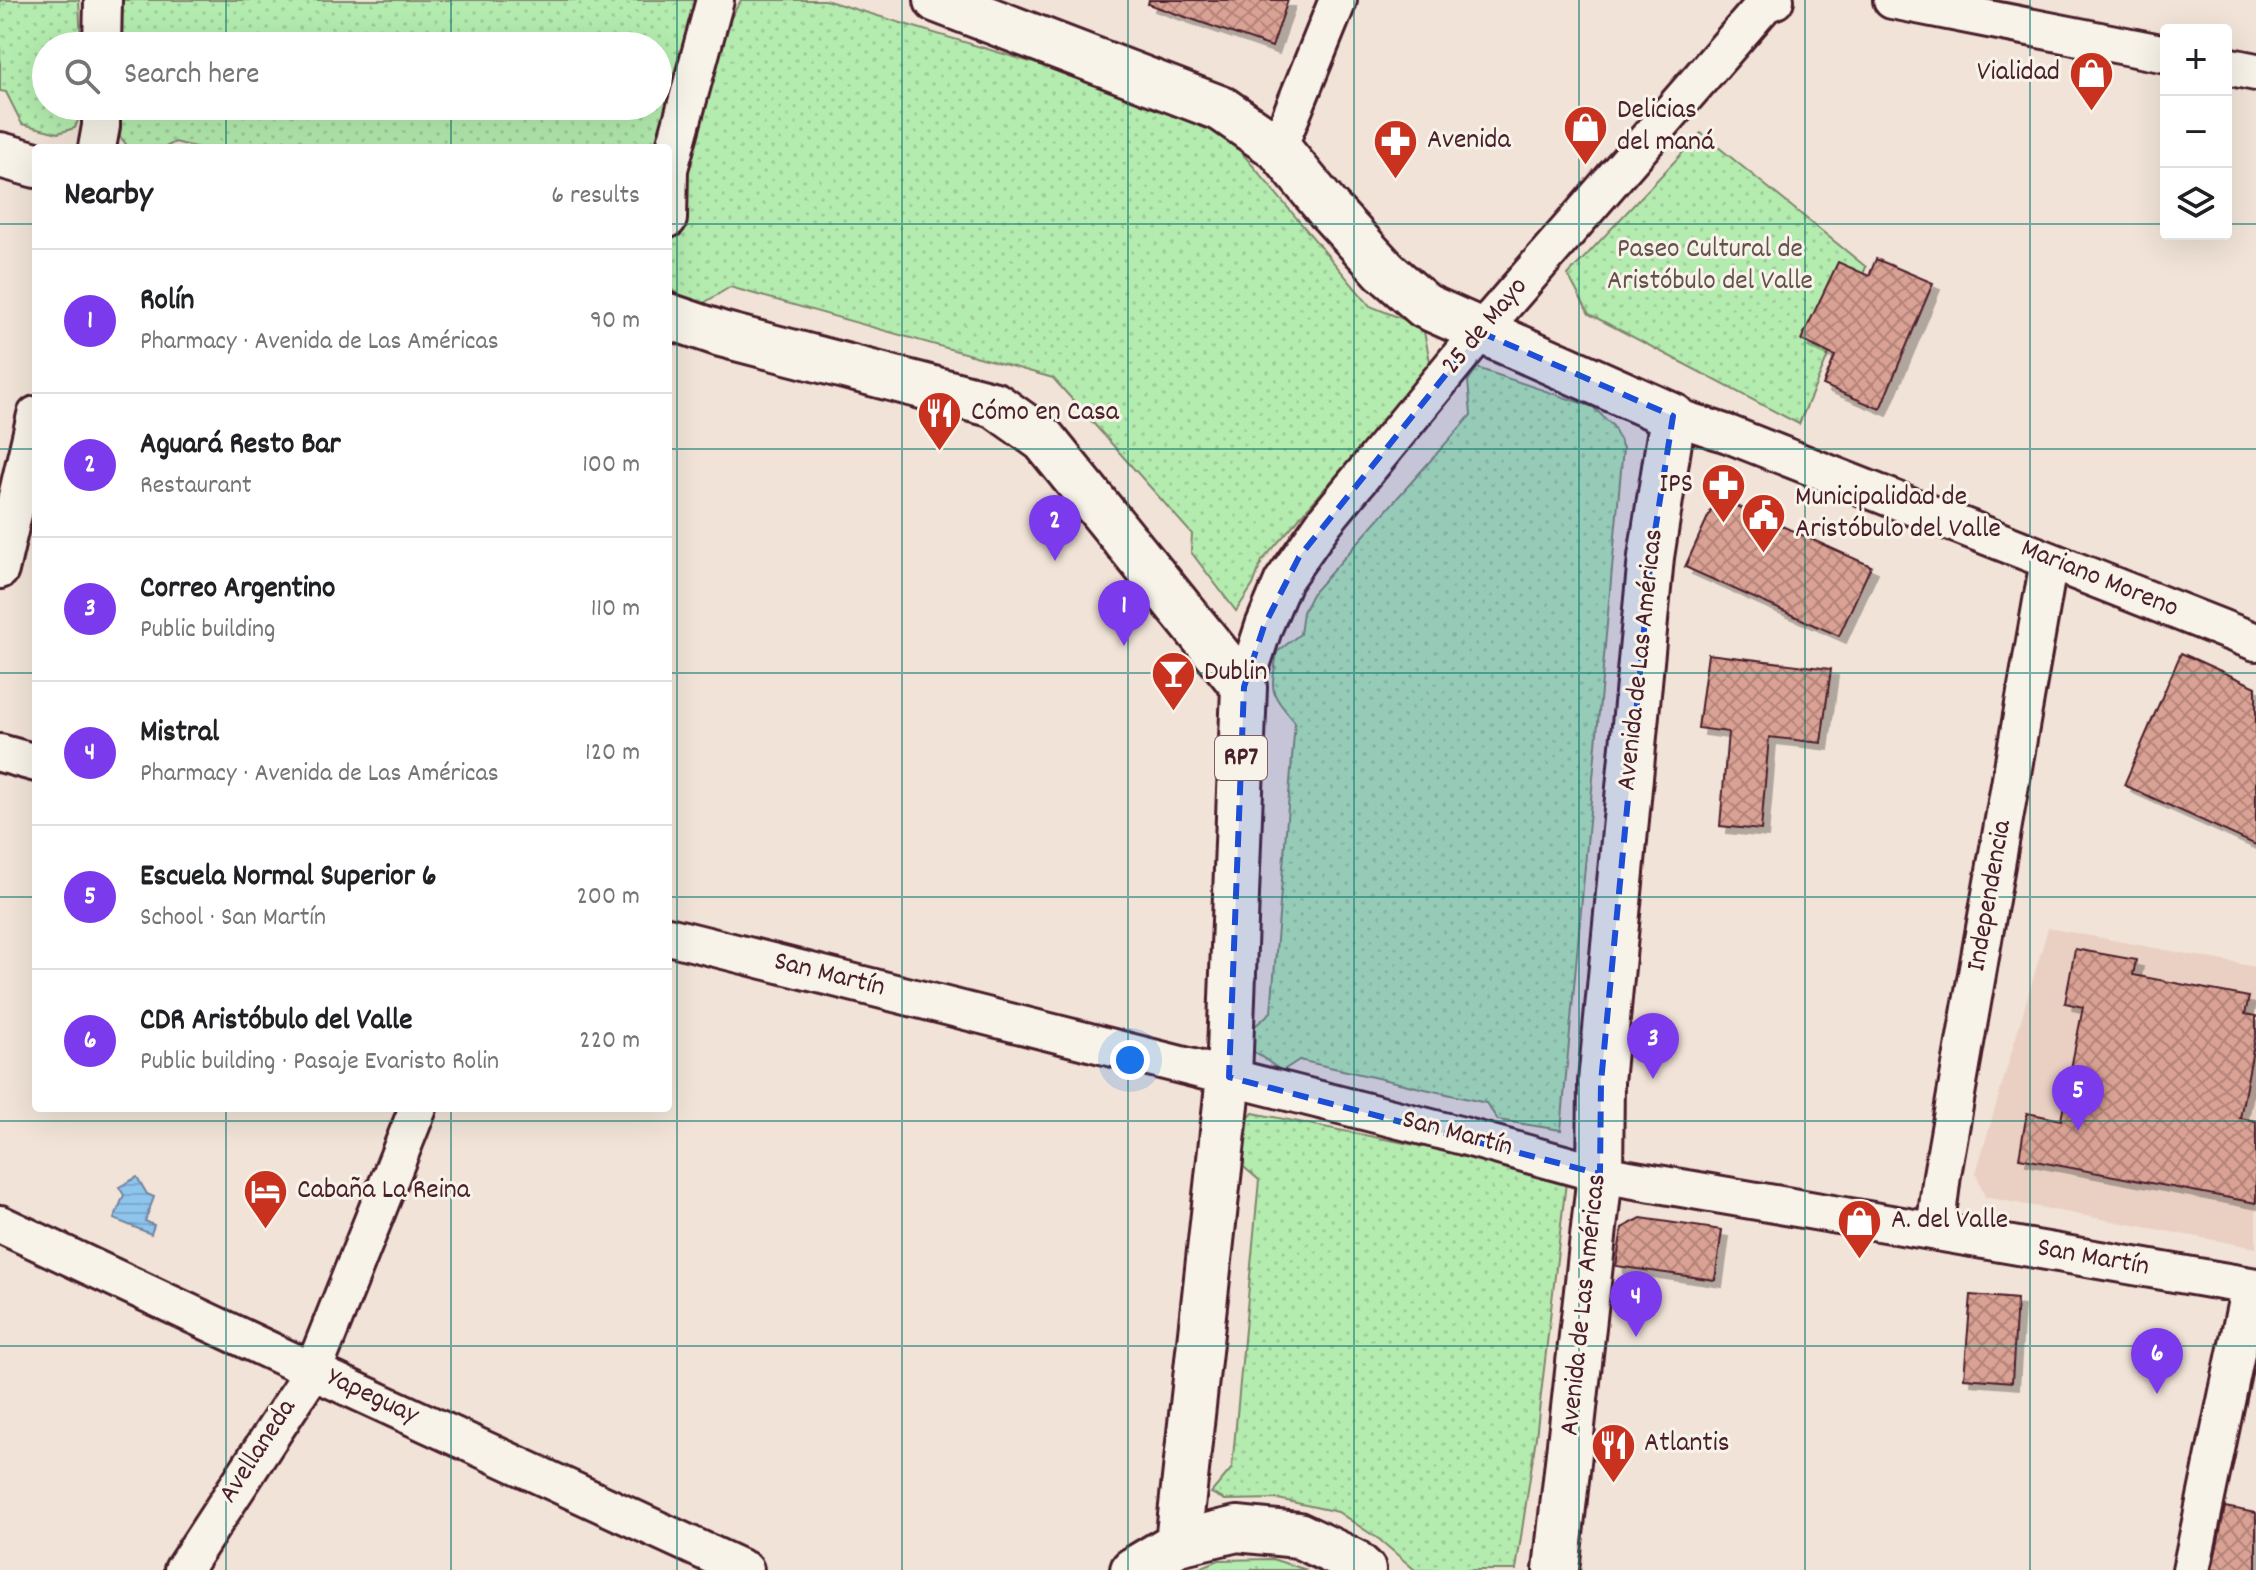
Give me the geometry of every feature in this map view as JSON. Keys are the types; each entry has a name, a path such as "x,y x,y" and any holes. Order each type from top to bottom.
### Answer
{"main road":[{"path":"937,0 1222,109 1278,148 1385,271 1425,306 1673,416"},
{"path":"0,155 32,164"},
{"path":"672,317 721,334 995,405 1044,440 1244,687"},
{"name":"Avenida de Las Américas","path":"1556,1570 1600,1174 1602,1066 1651,557 1673,416"},
{"name":"RP7","path":"1178,1543 1229,1077 1244,687"},
{"path":"1133,1570 1178,1543 1237,1529 1298,1535 1353,1561 1363,1570"}],"street":[{"path":"102,32 103,0"},
{"path":"672,158 715,0"},
{"path":"1278,148 1338,0"},
{"path":"1892,0 2160,53"},
{"name":"25 de Mayo","path":"1244,687 1283,581 1325,521 1480,332 1767,1"},
{"path":"2232,67 2256,72"},
{"path":"98,144 101,120"},
{"name":"Mariano Moreno","path":"1673,416 1728,434 2256,642"},
{"path":"0,570 32,432"},
{"name":"Independencia","path":"1935,1231 1942,1175 2049,561"},
{"path":"0,753 32,762"},
{"name":"San Martín","path":"672,937 1448,1132 1600,1174 2253,1287"},
{"name":"Avellaneda","path":"183,1570 313,1371 416,1112"},
{"name":"Yapeguay","path":"0,1224 745,1570"},
{"path":"2191,1570 2253,1287"}],"highlighted area":[{"path":"1480,332 1673,416 1651,557 1601,1082 1600,1174 1229,1077 1244,687 1264,626 1299,557"}],"shaded area":[{"path":"2048,928 2256,967 2256,1248 1985,1197 1976,1173"}],"green space":[{"path":"0,0 79,0 80,32 32,32 32,120 78,120 75,128 58,133 22,124 6,92 0,91"},
{"path":"115,0 696,0 672,101 672,32 115,32"},
{"path":"741,0 825,0 1196,112 1223,130 1370,306 1423,327 1431,366 1262,561 1253,585 1236,611 1191,552 1192,534 1053,378 730,287 699,306 679,299 672,289 672,221 728,23"},
{"path":"114,120 668,120 662,144 126,144 114,129"},
{"name":"Paseo Cultural de Aristóbulo del Valle","path":"1701,133 1866,267 1799,424 1589,314 1568,275"},
{"path":"1477,368 1593,407 1613,426 1623,448 1561,1130 1498,1120 1486,1103 1299,1060 1282,1071 1238,1041 1271,1012 1295,722 1274,690 1277,652 1300,634 1303,612 1312,594 1471,415 1468,381"},
{"path":"1253,1113 1540,1170 1566,1182 1536,1437 1516,1570 1415,1570 1380,1540 1338,1512 1278,1499 1225,1500 1211,1493 1232,1468 1259,1180 1239,1163 1238,1129"},
{"path":"1272,1559 1307,1570 1195,1570 1219,1560"}],"water":[{"path":"137,1177 147,1194 154,1197 145,1221 154,1225 151,1234 114,1219 124,1195 119,1187"}],"building":[{"path":"1149,0 1288,0 1272,47 1148,4"},
{"path":"1876,259 1933,283 1880,409 1823,385 1835,356 1801,340 1838,262 1869,276"},
{"path":"1717,497 1871,566 1839,636 1685,567"},
{"path":"2181,653 2256,687 2256,845 2124,785"},
{"path":"1708,654 1831,669 1821,743 1769,737 1761,830 1720,826 1728,732 1698,728"},
{"path":"2075,949 2136,960 2133,975 2249,997 2245,1014 2256,1016 2256,1034 2240,1118 2256,1121 2256,1203 2019,1158 2027,1113 2061,1120 2083,1007 2065,1003"},
{"path":"1641,1218 1722,1230 1715,1280 1616,1266 1622,1228"},
{"path":"1971,1295 2017,1299 2012,1382 1964,1378"},
{"path":"2225,1507 2256,1513 2256,1570 2212,1570"}],"place":[{"name":"Vialidad","path":"2091,113"},
{"name":"Delicias del maná","path":"1586,167"},
{"name":"Avenida","path":"1396,181"},
{"name":"Cómo en Casa","path":"940,453"},
{"name":"IPS","path":"1724,525"},
{"name":"Municipalidad de Aristóbulo del Valle","path":"1764,554"},
{"name":"Aguará Resto Bar","path":"1055,561"},
{"name":"Rolín","path":"1124,646"},
{"name":"Dublin","path":"1173,713"},
{"name":"Correo Argentino","path":"1653,1079"},
{"name":"Escuela Normal Superior 6","path":"2078,1131"},
{"name":"Cabaña La Reina","path":"266,1231"},
{"name":"A. del Valle","path":"1860,1261"},
{"name":"Mistral","path":"1636,1337"},
{"name":"CDR Aristóbulo del Valle","path":"2157,1394"},
{"name":"Atlantis","path":"1613,1484"}]}
